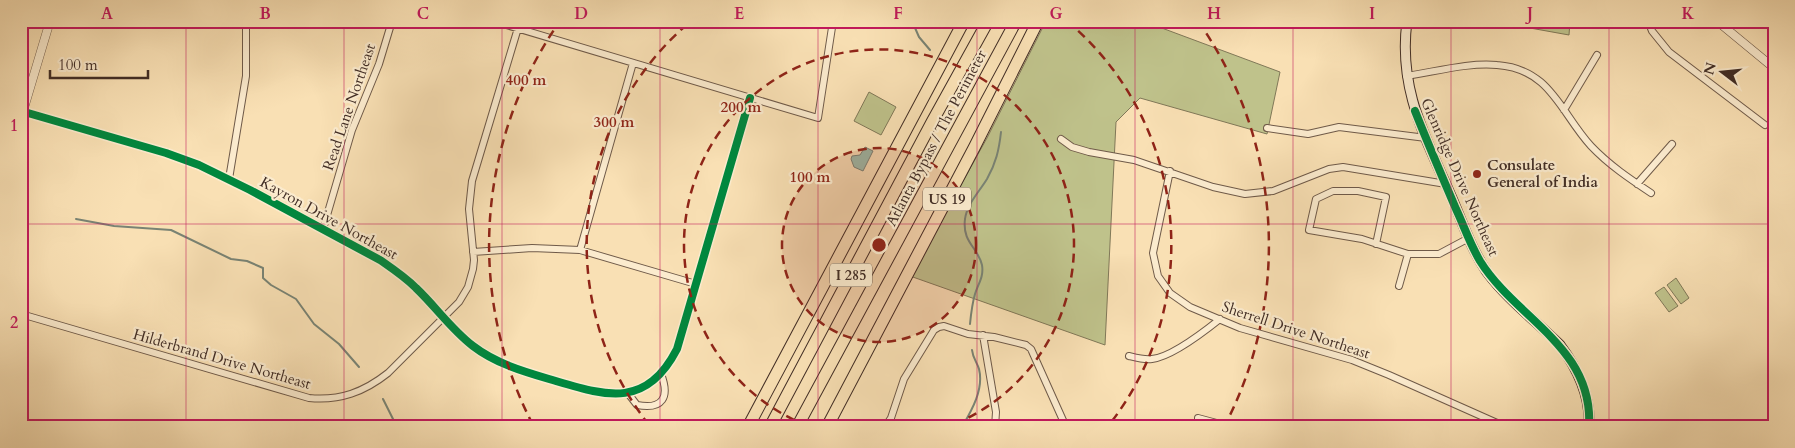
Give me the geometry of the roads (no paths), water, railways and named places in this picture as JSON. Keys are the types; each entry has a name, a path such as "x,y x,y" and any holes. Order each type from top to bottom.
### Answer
{"highway":[{"path":"748,427 964,21"},
{"name":"Atlanta Bypass / The Perimeter","path":"770,427 932,122 988,21"},
{"name":"Atlanta Bypass / The Perimeter","path":"797,427 1016,21"},
{"name":"US 19","path":"853,375 975,146 1038,21"},
{"path":"827,427 853,375"},
{"path":"834,427 853,375"}],"main road":[{"name":"Glenridge Drive Northeast","path":"1406,21 1404,54 1410,96 1469,238 1495,281 1567,354 1582,384 1588,407 1589,427"}],"street":[{"path":"22,113 50,21"},
{"path":"229,179 246,76 246,21"},
{"name":"Read Lane Northeast","path":"322,229 352,130 379,64 392,21"},
{"path":"493,21 818,118 833,21"},
{"path":"1648,21 1652,31 1668,52 1765,125"},
{"path":"1717,21 1774,68"},
{"name":"Hilderbrand Drive Northeast","path":"21,314 298,396 320,399 349,396 375,383 388,373 444,318 459,302 468,287 473,270 470,209 472,181 518,28"},
{"path":"1564,110 1597,55"},
{"path":"580,250 633,63"},
{"path":"1406,76 1494,64 1527,73 1552,92 1580,132 1597,152 1618,171 1651,193"},
{"name":"Kayron Drive Northeast","path":"22,113 166,153 229,179 396,271 416,287 458,333 474,347 509,366 596,393 612,394 628,392 645,386 661,374 670,363 677,349 750,98"},
{"path":"1267,128 1308,134 1339,127 1426,138"},
{"path":"1061,139 1072,147 1134,160 1213,187 1245,194 1274,191 1329,169 1343,167 1446,184"},
{"path":"1637,184 1672,144"},
{"name":"Sherrell Drive Northeast","path":"1170,171 1153,253 1158,276 1170,293 1190,306 1240,328 1352,360 1506,427"},
{"path":"1376,244 1386,197 1358,191 1333,191 1316,199 1308,230 1362,239 1376,244 1408,254 1439,254 1469,238"},
{"path":"473,252 532,248 580,250 696,284"},
{"path":"1399,286 1408,254"},
{"path":"1129,356 1140,359 1154,359 1169,353 1199,336 1220,319"},
{"path":"885,427 891,418 904,379 934,330 944,326 968,334 983,335 1026,346 1031,349 1066,427"},
{"path":"983,335 996,412 994,427"},
{"path":"628,392 637,405 648,407 659,403 663,398 666,386 661,374"},
{"path":"1198,427 1198,418 1234,427"}],"waterway":[{"path":"912,21 919,37 930,50"},
{"path":"970,324 982,265 966,234 965,219 971,203 993,167 1001,132"},
{"path":"76,219 114,226 171,230 231,259 247,261 263,268 263,278 271,285 296,299 314,324 339,344 359,367"},
{"path":"962,427 973,406 980,384 979,369 972,350"},
{"path":"383,399 397,427"}],"place":[{"name":"Consulate General of India","path":"1477,174"}]}
